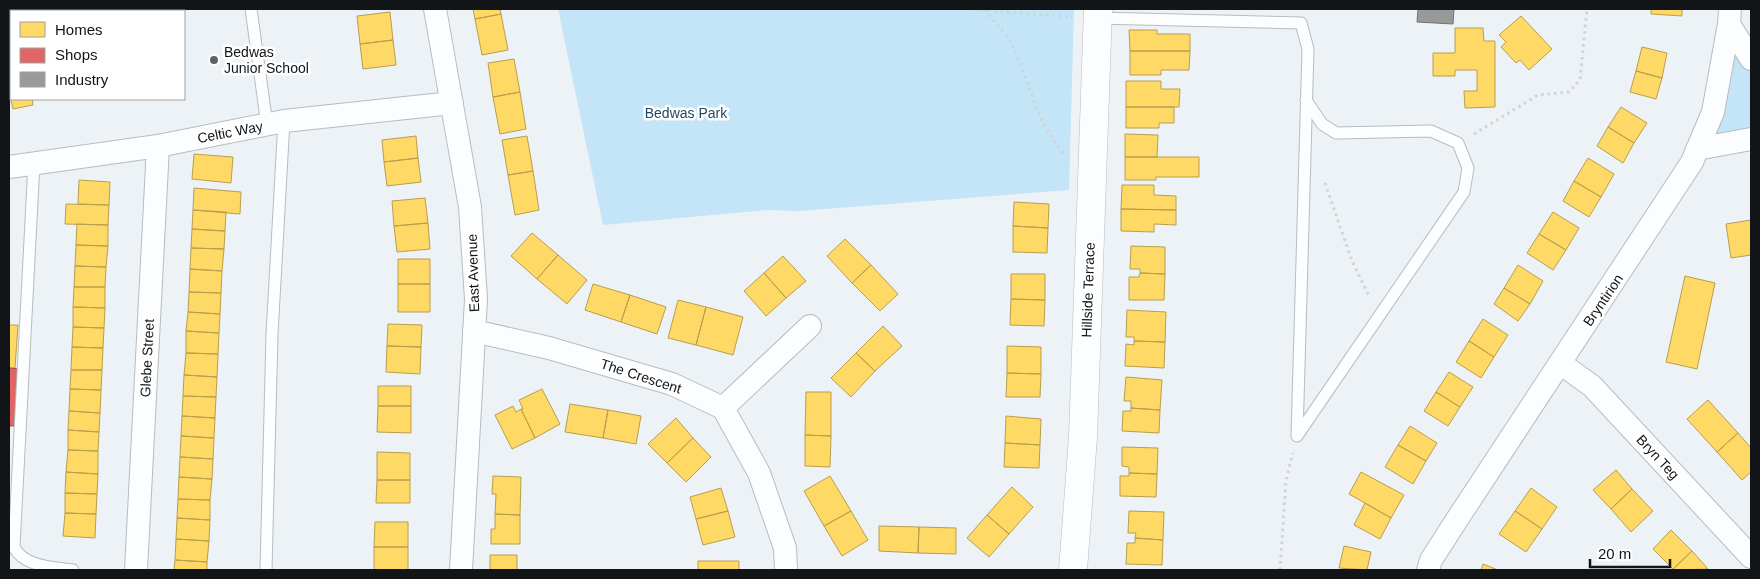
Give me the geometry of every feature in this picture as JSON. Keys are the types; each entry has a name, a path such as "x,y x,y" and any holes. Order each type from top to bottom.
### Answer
{"street":[{"name":"East Avenue","path":"435,9 470,207 476,299 461,570"},
{"name":"Hillside Terrace","path":"1074,570 1083,437 1098,14"},
{"path":"1729,16 1751,59"},
{"name":"Bryntirion","path":"1428,570 1431,560 1692,162 1713,112 1729,16"},
{"name":"Celtic Way","path":"9,167 158,146 275,123 452,104"},
{"path":"1697,149 1751,139"},
{"name":"Glebe Street","path":"136,570 158,146"},
{"path":"786,570 785,548 759,473 723,408 810,326"},
{"name":"The Crescent","path":"474,331 549,348 672,384 723,408"},
{"name":"Bryn Teg","path":"1560,362 1592,386 1751,557"}],"lane":[{"path":"251,9 275,123 266,570"},
{"path":"1098,14 1301,23 1308,49 1297,436"},
{"path":"1297,436 1464,192 1468,168 1458,143 1430,131 1336,133 1322,124 1306,100"},
{"path":"34,163 14,548 18,556 26,561 73,570"}],"path":[{"path":"968,9 1098,14"},
{"path":"1458,143 1538,95 1569,92 1580,80 1587,9"},
{"path":"986,10 1008,38 1055,145 1093,184"},
{"path":"1305,146 1317,158 1352,261 1379,316"},
{"path":"1280,570 1286,480 1297,436"}],"green space":[{"name":"Bedwas Park","path":"558,9 1074,9 1069,190 799,211 767,210 603,225"},
{"path":"1729,24 1751,59 1751,139 1697,149"}],"building: Homes":[{"path":"473,9 500,9 501,14 475,19"},
{"path":"1651,9 1682,9 1682,16 1651,14"},
{"path":"390,12 393,40 360,44 357,16"},
{"path":"501,14 508,50 482,55 475,19"},
{"path":"1521,16 1552,49 1529,70 1520,60 1516,63 1501,47 1506,42 1499,35"},
{"path":"1455,28 1483,28 1484,41 1495,41 1495,107 1465,108 1464,91 1477,91 1477,70 1455,70 1455,76 1433,76 1433,53 1455,53"},
{"path":"1129,30 1157,30 1157,34 1190,34 1190,51 1130,51"},
{"path":"393,40 396,65 363,69 360,44"},
{"path":"1642,47 1667,53 1662,78 1636,71"},
{"path":"1130,51 1190,51 1189,70 1161,70 1161,75 1130,75"},
{"path":"514,59 520,92 493,97 488,63"},
{"path":"10,62 10,95 9,90"},
{"path":"1636,71 1662,78 1656,99 1630,92"},
{"path":"1126,81 1161,81 1161,89 1180,89 1179,107 1126,107"},
{"path":"520,92 526,129 500,134 493,97"},
{"path":"11,100 32,100 33,105 13,109"},
{"path":"1126,107 1174,107 1174,123 1159,123 1159,128 1126,128"},
{"path":"1621,107 1647,123 1634,143 1608,127"},
{"path":"1608,127 1634,143 1623,163 1597,146"},
{"path":"1125,134 1158,135 1157,157 1125,157"},
{"path":"416,136 418,158 384,162 382,140"},
{"path":"527,136 533,171 508,175 502,140"},
{"path":"194,154 233,157 231,183 192,179"},
{"path":"1125,157 1199,157 1199,177 1156,177 1156,180 1125,180"},
{"path":"418,158 421,182 387,186 384,162"},
{"path":"1588,158 1614,174 1601,197 1574,181"},
{"path":"533,171 539,210 515,215 508,175"},
{"path":"79,180 110,182 109,205 78,204"},
{"path":"1574,181 1601,197 1589,217 1563,201"},
{"path":"1122,185 1154,185 1154,195 1176,196 1176,210 1121,209"},
{"path":"194,188 241,192 240,214 193,210"},
{"path":"425,198 428,223 394,226 392,201"},
{"path":"1014,202 1049,204 1048,228 1013,226"},
{"path":"66,204 109,205 108,225 65,224"},
{"path":"1121,209 1176,210 1176,225 1154,224 1154,232 1121,231"},
{"path":"193,210 226,212 225,231 192,229"},
{"path":"1553,212 1579,228 1566,250 1539,234"},
{"path":"1751,220 1751,255 1731,258 1726,224"},
{"path":"428,223 430,249 397,252 394,226"},
{"path":"77,224 108,225 108,246 76,245"},
{"path":"1013,226 1048,228 1047,253 1013,252"},
{"path":"192,229 225,231 224,249 191,248"},
{"path":"532,233 558,255 537,279 511,256"},
{"path":"1539,234 1566,250 1553,270 1527,253"},
{"path":"845,239 871,265 852,283 827,256"},
{"path":"76,245 108,246 106,267 75,266"},
{"path":"1131,246 1165,247 1165,274 1140,273 1140,269 1130,269"},
{"path":"191,248 224,249 222,271 190,269"},
{"path":"558,255 587,280 567,304 537,279"},
{"path":"783,256 806,281 786,298 764,273"},
{"path":"398,259 430,259 430,284 398,284"},
{"path":"871,265 898,294 880,311 852,283"},
{"path":"1518,265 1543,281 1530,304 1504,288"},
{"path":"75,266 106,267 105,287 74,287"},
{"path":"190,269 222,271 221,293 189,292"},
{"path":"764,273 786,298 766,316 744,291"},
{"path":"1140,273 1165,274 1164,300 1129,300 1129,277 1139,277"},
{"path":"1011,274 1045,274 1045,300 1011,299"},
{"path":"1685,276 1715,283 1697,369 1666,362"},
{"path":"398,284 430,284 430,312 398,312"},
{"path":"593,284 630,295 621,322 585,310"},
{"path":"74,287 105,287 105,308 73,307"},
{"path":"1504,288 1530,304 1518,321 1494,304"},
{"path":"189,292 221,293 220,314 188,312"},
{"path":"630,295 666,307 657,334 621,322"},
{"path":"1011,299 1045,300 1044,326 1010,325"},
{"path":"678,300 706,307 696,345 668,338"},
{"path":"73,307 105,308 104,328 73,327"},
{"path":"706,307 743,317 733,355 696,345"},
{"path":"1127,310 1166,312 1165,342 1134,341 1134,337 1126,337"},
{"path":"188,312 220,314 219,333 186,331"},
{"path":"1483,319 1508,335 1494,357 1469,341"},
{"path":"388,324 422,325 421,347 387,346"},
{"path":"9,325 18,325 15,368 9,368"},
{"path":"883,326 902,346 875,371 856,353"},
{"path":"73,327 104,328 103,348 72,347"},
{"path":"186,331 219,333 218,354 186,353"},
{"path":"1134,341 1165,342 1164,368 1125,366 1126,344 1134,345"},
{"path":"1469,341 1494,357 1481,378 1456,362"},
{"path":"387,346 421,347 420,374 386,372"},
{"path":"1007,346 1041,347 1041,374 1007,373"},
{"path":"72,347 103,348 102,370 71,370"},
{"path":"186,353 218,354 217,377 184,375"},
{"path":"856,353 875,371 851,397 831,378"},
{"path":"71,370 102,370 101,390 70,389"},
{"path":"1449,372 1473,387 1460,407 1436,392"},
{"path":"1007,373 1041,374 1040,397 1006,397"},
{"path":"184,375 217,377 216,397 183,396"},
{"path":"1126,377 1162,380 1160,410 1131,408 1131,401 1124,401"},
{"path":"378,386 411,386 411,406 378,406"},
{"path":"70,389 101,390 100,413 69,411"},
{"path":"542,389 560,424 535,438 521,409 523,409 519,400"},
{"path":"806,392 831,392 831,436 805,435"},
{"path":"1436,392 1460,407 1448,426 1424,411"},
{"path":"183,396 216,397 215,418 182,416"},
{"path":"1708,400 1738,433 1717,452 1687,419"},
{"path":"570,404 608,410 603,438 565,432"},
{"path":"378,406 411,406 411,433 377,432"},
{"path":"513,406 516,412 521,409 535,438 512,449 495,415"},
{"path":"1131,408 1160,410 1159,433 1122,431 1123,411 1131,411"},
{"path":"608,410 641,416 636,444 603,438"},
{"path":"69,411 100,413 99,432 68,430"},
{"path":"182,416 215,418 214,438 181,436"},
{"path":"1006,416 1041,419 1040,445 1005,443"},
{"path":"676,418 693,438 667,463 648,444"},
{"path":"1410,426 1437,443 1426,461 1398,445"},
{"path":"68,430 99,432 98,451 68,450"},
{"path":"1738,433 1751,448 1751,472 1742,480 1717,452"},
{"path":"805,435 831,436 830,467 805,466"},
{"path":"181,436 214,438 213,459 180,457"},
{"path":"693,438 711,457 686,482 667,463"},
{"path":"1005,443 1040,445 1039,468 1004,467"},
{"path":"1398,445 1426,461 1413,484 1385,467"},
{"path":"1122,447 1158,448 1157,474 1129,473 1129,467 1122,466"},
{"path":"68,450 98,451 98,474 66,472"},
{"path":"377,452 410,453 410,480 377,480"},
{"path":"180,457 213,459 212,479 179,477"},
{"path":"1616,470 1632,489 1611,509 1593,490"},
{"path":"66,472 98,474 97,494 65,493"},
{"path":"1361,472 1404,495 1391,518 1349,494"},
{"path":"1129,473 1157,474 1156,497 1120,496 1120,476 1129,476"},
{"path":"493,476 521,477 520,515 495,514 496,494 492,494"},
{"path":"830,476 851,511 824,526 804,491"},
{"path":"179,477 212,479 210,500 178,499"},
{"path":"377,480 410,480 410,503 376,503"},
{"path":"1012,487 1033,507 1009,534 987,515"},
{"path":"721,488 728,511 696,519 690,497"},
{"path":"1531,488 1557,507 1542,529 1515,511"},
{"path":"1632,489 1653,511 1631,532 1611,509"},
{"path":"65,493 97,494 96,514 65,513"},
{"path":"178,499 210,500 210,520 177,518"},
{"path":"1365,503 1391,518 1380,539 1354,525"},
{"path":"728,511 735,537 703,545 696,519"},
{"path":"851,511 868,540 842,556 824,526"},
{"path":"1129,511 1164,512 1163,540 1135,538 1136,533 1128,533"},
{"path":"1515,511 1542,529 1526,552 1499,534"},
{"path":"65,513 96,514 95,538 63,536"},
{"path":"495,514 520,515 520,544 491,544 491,529 495,529"},
{"path":"987,515 1009,534 989,557 967,538"},
{"path":"177,518 210,520 209,541 176,539"},
{"path":"375,522 408,522 408,547 374,547"},
{"path":"879,526 919,527 918,553 879,551"},
{"path":"919,527 956,528 956,554 918,553"},
{"path":"1671,530 1692,551 1673,569 1653,549"},
{"path":"1135,538 1163,540 1162,565 1126,564 1127,543 1135,543"},
{"path":"176,539 209,541 207,562 175,560"},
{"path":"1344,546 1371,552 1367,570 1339,568"},
{"path":"374,547 408,547 408,570 374,570"},
{"path":"1692,551 1708,569 1673,569"},
{"path":"490,555 517,555 517,570 490,570"},
{"path":"175,560 207,562 207,570 174,570"},
{"path":"698,561 739,561 739,570 698,570"},
{"path":"1483,564 1498,570 1481,570"}],"building: Shops":[{"path":"9,368 20,369 18,426 9,426"}],"building: Industry":[{"path":"1418,9 1454,9 1453,24 1417,22"}],"place":[{"name":"Bedwas Junior School","path":"214,60"}]}
